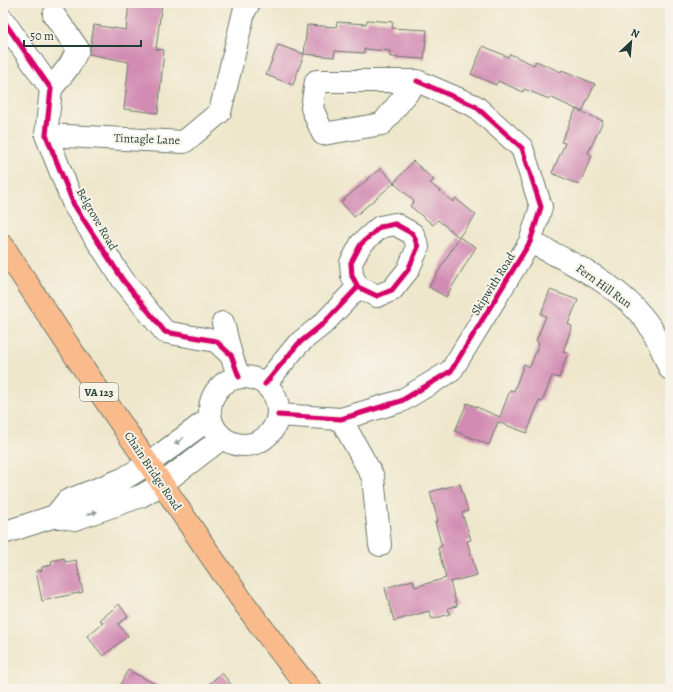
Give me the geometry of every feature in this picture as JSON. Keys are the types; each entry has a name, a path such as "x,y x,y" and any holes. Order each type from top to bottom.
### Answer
{"main road":[{"name":"Chain Bridge Road","path":"3,246 148,464 259,625 310,689"}],"street":[{"name":"Tintagle Lane","path":"46,135 184,142 220,112 244,12 249,3"},
{"path":"3,20 51,89 70,65 78,49 54,15"},
{"name":"Skipwith Road","path":"278,415 341,419 401,402 451,371 530,242 541,207 522,148 475,106 417,81"},
{"name":"Belgrove Road","path":"51,89 46,135 74,204 123,280 165,332 216,341 231,355 238,377"},
{"name":"Fern Hill Run","path":"530,242 566,259 614,290 636,309 651,328 670,369"},
{"path":"265,384 298,344 324,323 358,287"},
{"path":"223,323 231,355"},
{"path":"238,377 249,377 259,380 265,384 274,394 278,404 278,415 275,426 268,435 259,442 247,445 236,444 222,438 213,427 209,407 212,396 219,387 228,380 238,377"},
{"path":"55,516 67,501 123,479 148,464 210,418"},
{"path":"341,419 373,477 380,545"},
{"path":"3,533 55,516 75,519 140,496 162,484 222,438"}],"building":[{"path":"129,3 162,3 156,49 164,50 158,113 124,109 129,62 89,54 94,25 126,30"},
{"path":"367,20 393,22 392,28 427,30 424,59 390,57 390,51 364,49 364,53 335,51 334,57 304,54 307,25 336,27 337,22 366,24"},
{"path":"278,45 304,54 293,85 266,75"},
{"path":"483,46 508,57 510,54 534,65 536,61 595,84 582,112 550,97 549,99 524,89 523,92 498,81 496,85 471,74"},
{"path":"576,109 603,121 588,153 592,155 579,185 552,173 565,143 561,142"},
{"path":"413,161 434,180 430,183 453,202 455,198 476,215 459,237 438,220 433,225 410,206 414,201 394,183"},
{"path":"381,168 394,183 354,217 341,202"},
{"path":"459,237 476,247 446,297 429,287"},
{"path":"550,290 578,300 568,324 572,326 563,352 568,353 559,378 552,376 542,402 539,401 527,433 498,422 489,445 455,431 467,403 500,417 510,390 514,391 524,364 530,367 539,343 536,341 546,316 541,314"},
{"path":"460,484 468,511 462,513 471,540 467,541 477,575 450,582 457,606 448,608 450,614 432,619 429,611 394,621 385,588 413,580 415,587 446,578 438,548 442,546 435,522 438,521 430,492"},
{"path":"64,558 65,562 76,560 83,592 42,601 36,571 42,570 42,567 52,565 51,561"},
{"path":"119,604 128,617 118,624 128,636 103,656 87,636 103,623 100,620"},
{"path":"128,670 165,689 118,689"},
{"path":"222,673 235,689 203,689"}],"cycle path":[{"path":"3,20 51,89 46,135 74,205 123,280 165,332 216,341 231,355 239,377"},
{"path":"278,415 341,419 401,401 451,371 530,242 541,207 522,148 475,106 417,81"},
{"path":"265,384 298,344 324,323 358,287 377,296 392,290 408,270 418,247 413,234 395,224 380,227 361,244 351,263 352,276 358,287"}]}
